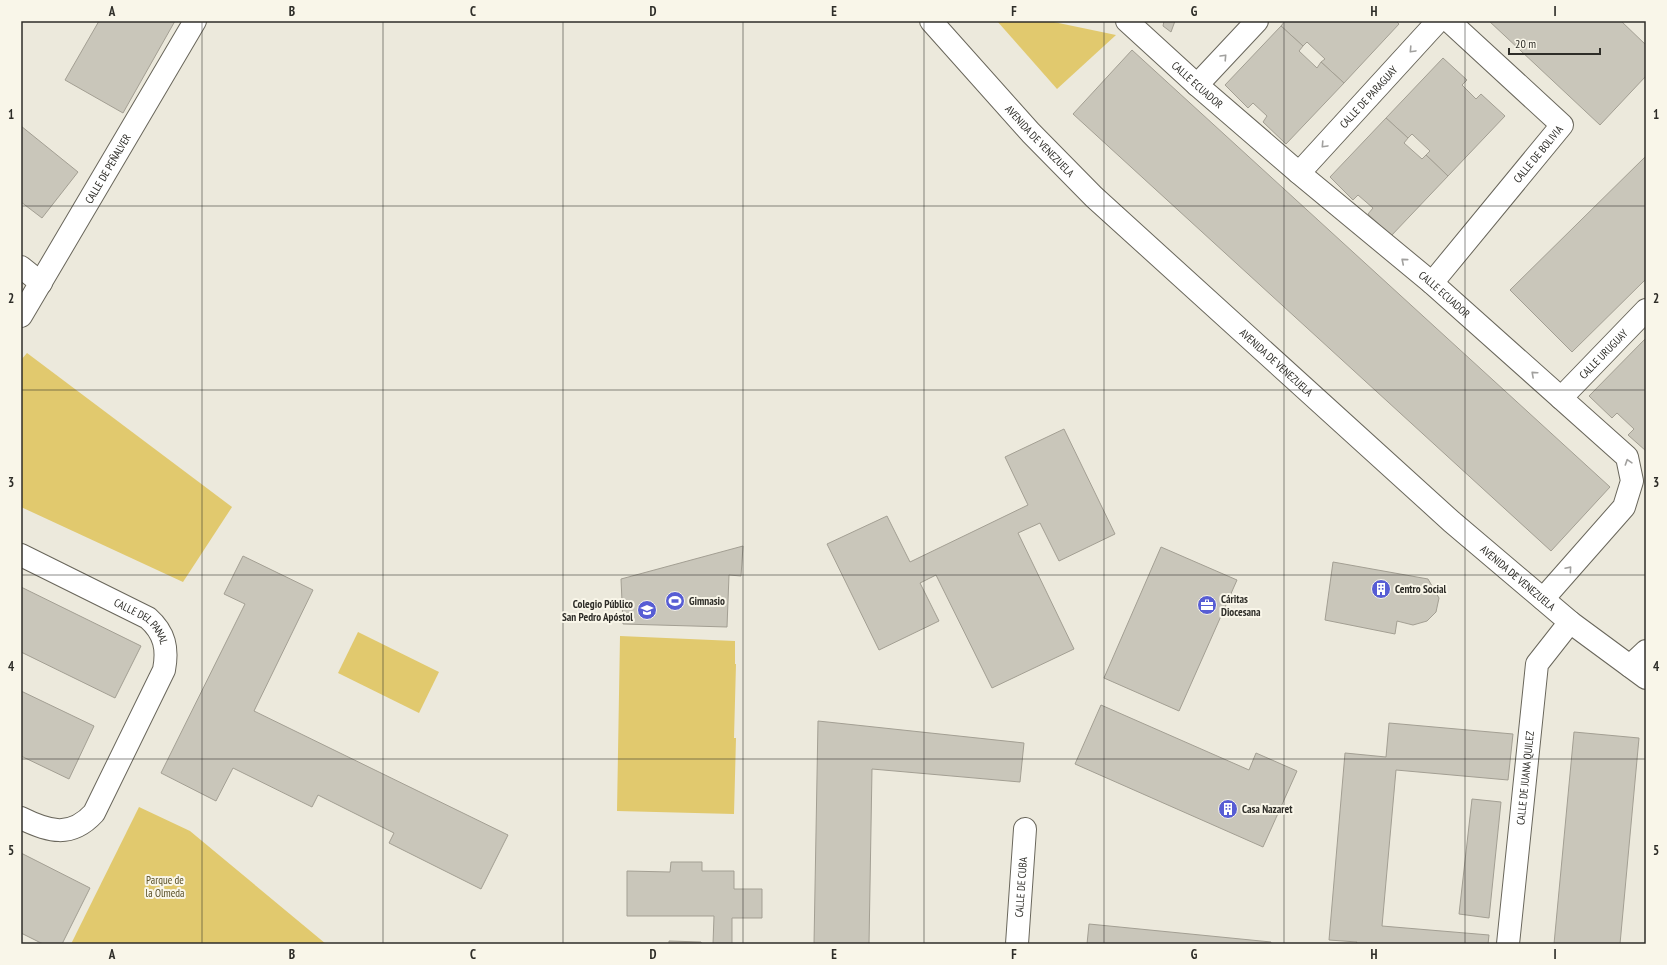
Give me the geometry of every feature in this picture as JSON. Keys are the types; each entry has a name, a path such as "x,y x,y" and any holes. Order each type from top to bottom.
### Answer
{"street":[{"name":"CALLE DE PEÑALVER","path":"21,316 195,21"},
{"name":"AVENIDA DE VENEZUELA","path":"931,21 1031,133 1094,197 1452,522 1570,622 1638,672"},
{"name":"CALLE ECUADOR","path":"1127,21 1198,86 1298,173 1432,283 1627,457 1632,481 1624,507 1543,599"},
{"path":"1198,86 1257,21"},
{"name":"CALLE DE PARAGUAY","path":"1298,173 1438,21"},
{"name":"CALLE DE BOLIVIA","path":"1432,283 1562,125 1449,21"},
{"path":"21,267 41,283"},
{"name":"CALLE URUGUAY","path":"1561,398 1646,310"},
{"name":"CALLE DEL PANAL","path":"21,555 148,618 158,629 165,641 166,655 164,670 97,808 84,823 63,831 42,828 21,818"},
{"name":"CALLE DE JUANA QUILEZ","path":"1508,944 1537,664 1570,622"},
{"path":"1638,672 1646,651"},
{"name":"CALLE DE CUBA","path":"1017,944 1025,830"}],"green space":[{"path":"997,21 1049,21 1116,35 1057,89"},
{"path":"27,353 232,507 183,582 21,507 21,360"},
{"path":"358,632 439,672 419,713 338,673"},
{"path":"620,636 735,641 736,664 734,738 736,738 734,814 617,811"},
{"name":"Parque de la Olmeda","path":"139,807 190,831 326,944 71,944"}],"building":[{"path":"99,21 175,21 123,113 65,80"},
{"path":"1164,21 1175,21 1171,32 1163,26"},
{"path":"1285,21 1396,21 1399,24 1344,83 1321,62 1325,59 1307,42 1303,46 1281,26"},
{"path":"1489,21 1621,21 1646,45 1646,76 1600,125"},
{"path":"1281,26 1303,46 1299,51 1317,68 1321,62 1344,83 1286,144 1263,122 1267,116 1253,103 1248,108 1225,85"},
{"path":"1132,50 1610,487 1551,551 1073,114"},
{"path":"1443,58 1467,80 1462,85 1476,99 1481,94 1505,116 1448,176 1426,155 1430,151 1412,134 1408,138 1386,118"},
{"path":"1386,118 1408,138 1404,143 1422,159 1426,155 1448,176 1391,236 1368,214 1373,208 1358,195 1353,200 1330,177"},
{"path":"21,126 78,172 42,218 21,202"},
{"path":"1646,156 1646,279 1572,352 1510,290"},
{"path":"1646,338 1646,451 1628,435 1634,429 1617,413 1612,418 1589,396"},
{"path":"1064,429 1115,534 1059,561 1040,523 1018,533 1074,649 992,688 936,575 920,583 939,621 879,650 827,544 887,516 910,562 1028,505 1005,457"},
{"name":"Gimnasio","path":"743,546 741,576 729,575 727,627 623,624 621,579"},
{"path":"1161,547 1237,580 1179,711 1104,678"},
{"path":"243,556 313,590 254,711 508,835 481,889 389,843 394,833 318,795 312,807 233,768 216,801 161,773 245,604 224,594"},
{"name":"Centro Social","path":"1333,562 1428,579 1439,598 1436,612 1427,621 1413,625 1397,621 1395,634 1325,620"},
{"path":"21,587 141,646 115,698 21,652"},
{"path":"21,691 94,726 69,779 21,756"},
{"name":"Casa Nazaret","path":"1101,705 1249,770 1256,753 1297,771 1263,847 1075,764"},
{"path":"818,721 1024,743 1020,782 872,769 869,944 814,944"},
{"path":"1389,723 1513,734 1508,780 1396,770 1382,926 1489,935 1488,944 1356,944 1357,942 1329,940 1345,753 1386,757"},
{"path":"1574,732 1639,738 1620,944 1554,944"},
{"path":"1472,799 1501,802 1489,918 1459,914"},
{"path":"21,853 90,888 62,944 43,944 21,933"},
{"path":"671,862 702,862 702,871 734,871 734,889 762,889 762,918 732,918 732,944 713,944 714,916 627,916 627,871 670,872"},
{"path":"1089,924 1271,942 1271,944 1087,944"},
{"path":"669,941 701,942 702,944 669,944"}],"place":[{"name":"Centro Social","path":"1381,589"},
{"name":"Gimnasio","path":"675,601"},
{"name":"Cáritas Diocesana","path":"1207,605"},
{"name":"Colegio Público San Pedro Apóstol","path":"647,610"},
{"name":"Casa Nazaret","path":"1228,809"}]}
